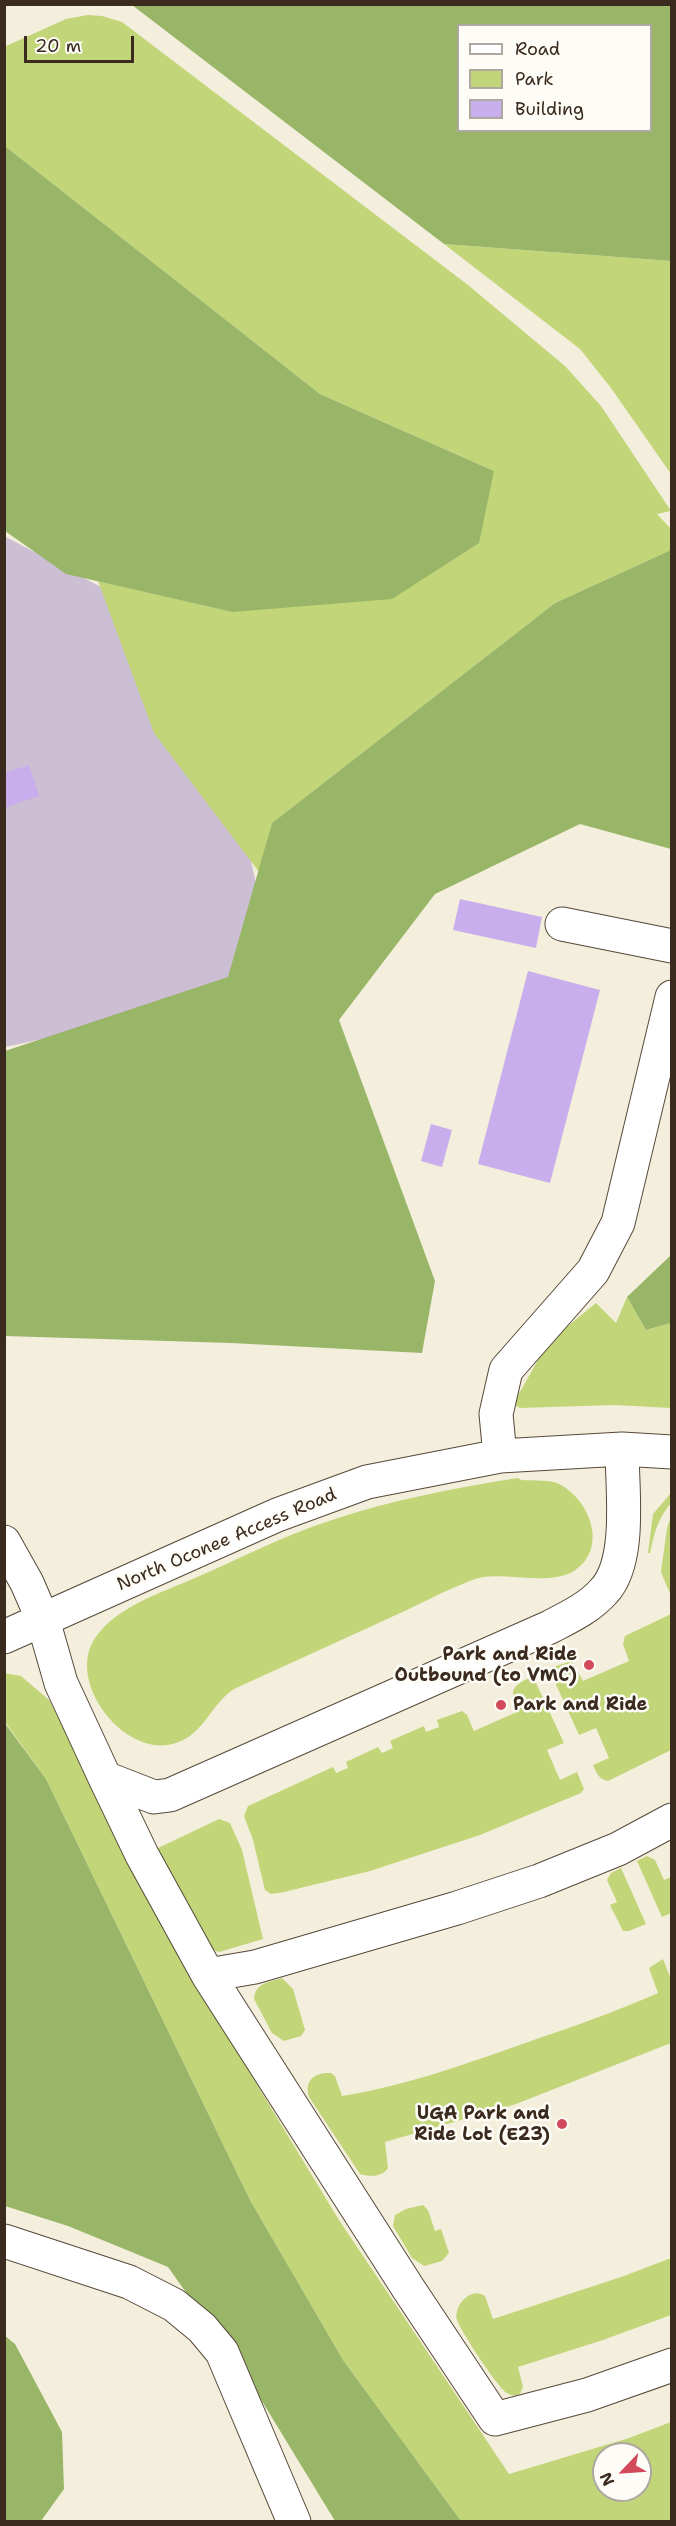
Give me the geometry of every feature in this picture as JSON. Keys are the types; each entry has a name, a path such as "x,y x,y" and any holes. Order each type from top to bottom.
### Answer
{"street":[{"path":"562,924 672,946"},
{"path":"500,1456 496,1414 506,1370 592,1271 618,1223 672,997"},
{"path":"105,1778 154,1797 170,1795 550,1627 583,1610 604,1591 616,1572 621,1555 622,1449"},
{"name":"North Oconee Access Road","path":"4,1638 277,1515 357,1486 500,1456 622,1449 672,1452"},
{"path":"4,1542 27,1583 43,1620 61,1683 105,1778 142,1855 208,1974 495,2419 587,2395 672,2365"},
{"path":"208,1974 255,1967 457,1908 528,1884 618,1849 672,1820"},
{"path":"4,2241 129,2282 174,2305 202,2328 222,2352 294,2522"}],"shaded area":[{"path":"4,536 200,639 280,988 5,1047"}],"green space":[{"path":"132,5 671,5 671,261 444,244"},
{"path":"88,15 102,16 122,22 468,285 565,366 601,406 671,511 657,514 671,529 671,550 555,603 272,823 259,872 154,733 98,581 232,612 494,471 320,394 5,146 4,47 66,19"},
{"path":"5,146 320,394 494,471 479,543 392,599 232,612 66,574 5,531"},
{"path":"444,244 671,261 671,474 611,388 580,349"},
{"path":"671,550 671,849 580,824 435,894 339,1020 435,1281 422,1353 231,1343 5,1336 5,1051 228,977 272,823 555,603"},
{"path":"671,1255 671,1323 646,1330 627,1297"},
{"path":"627,1297 646,1330 671,1323 671,1408 614,1405 520,1408 513,1404 542,1353 563,1330 596,1303 616,1323"},
{"path":"518,1478 561,1485 572,1493 587,1514 592,1526 591,1551 574,1571 551,1578 486,1577 455,1587 234,1689 219,1702 194,1733 176,1743 157,1745 138,1740 120,1729 106,1714 94,1695 88,1676 88,1656 95,1638 115,1617 140,1602 329,1521 423,1495"},
{"path":"671,1493 671,1503 660,1520 650,1553 648,1553 653,1514"},
{"path":"671,1516 671,1596 661,1572 667,1528"},
{"path":"671,1614 671,1750 608,1781 602,1779 593,1765 609,1758 596,1728 579,1735 553,1678 556,1666 572,1661 583,1681 629,1661 623,1644 625,1636"},
{"path":"4,1673 21,1676 49,1700 185,1961 262,2093 339,2220 509,2474 592,2449 592,2502 652,2502 652,2442 616,2442 671,2422 671,2521 461,2521 343,2360 250,2200 46,1779 5,1722"},
{"path":"527,1679 532,1679 536,1683 564,1743 547,1750 560,1780 577,1772 584,1789 581,1793 480,1835 370,1871 284,1892 271,1894 265,1890 253,1840 244,1816 248,1806 333,1767 336,1773 348,1768 346,1762 378,1747 382,1753 393,1748 390,1741 424,1726 426,1732 439,1727 437,1720 462,1711 467,1715 474,1731 519,1711 513,1692 516,1686"},
{"path":"4,1722 46,1779 250,2200 343,2360 461,2521 335,2521 257,2393 168,2267 68,2226 5,2206"},
{"path":"219,1819 230,1823 242,1850 263,1939 219,1952 210,1949 154,1850"},
{"path":"647,1856 655,1860 664,1880 671,1877 671,1913 662,1917 637,1861"},
{"path":"621,1868 646,1924 629,1931 623,1931 610,1905 617,1902 607,1880 611,1873"},
{"path":"663,1959 671,1979 671,2043 516,2104 385,2142 388,2168 379,2175 360,2174 309,2097 308,2086 312,2078 320,2074 331,2073 335,2076 342,2096 366,2092 460,2066 610,2013 658,1993 649,1968"},
{"path":"282,1978 293,1989 305,2030 301,2036 284,2041 272,2033 254,1999 260,1986"},
{"path":"423,2205 428,2210 435,2231 441,2229 449,2253 442,2261 424,2266 412,2258 393,2226 395,2215 406,2209"},
{"path":"671,2258 671,2315 518,2367 523,2387 518,2395 509,2394 502,2389 457,2320 456,2315 460,2304 474,2294 485,2296 493,2319"},
{"path":"4,2335 15,2344 62,2432 64,2489 41,2521 5,2521"}],"building":[{"path":"29,765 39,796 4,808 4,773"},
{"path":"460,899 542,917 536,948 453,930"},
{"path":"528,971 600,990 550,1183 478,1164"},
{"path":"431,1124 452,1130 442,1167 421,1161"}],"place":[{"name":"Park and Ride Outbound (to VMC)","path":"589,1665"},
{"name":"Park and Ride","path":"501,1705"},
{"name":"UGA Park and Ride Lot (E23)","path":"562,2124"}]}
